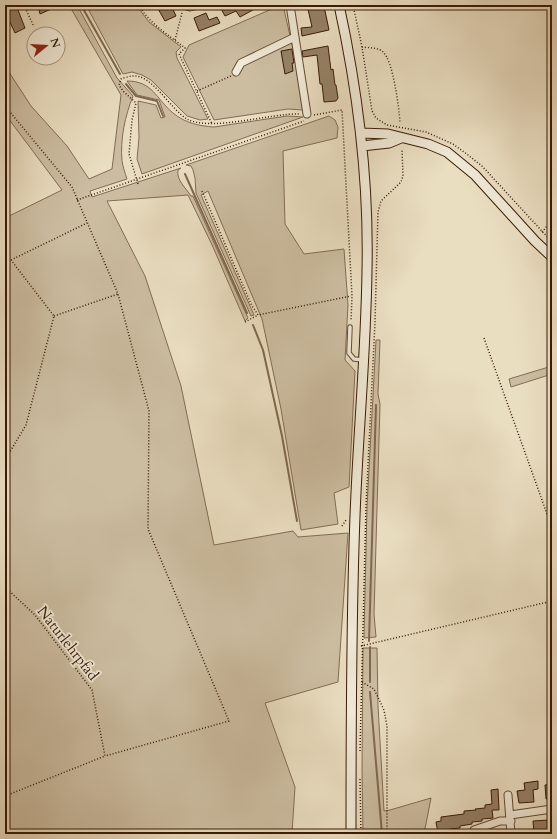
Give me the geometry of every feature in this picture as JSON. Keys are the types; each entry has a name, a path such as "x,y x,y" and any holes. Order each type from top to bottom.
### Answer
{"main road":[{"path":"339,5 353,76 361,133 366,188 367,270 353,585 351,834"},
{"path":"361,133 388,134 415,140 447,152 475,175 535,241 552,257"},
{"path":"362,146 389,143 401,138"}],"street":[{"path":"186,6 198,5"},
{"path":"290,5 307,114"},
{"path":"236,72 241,63 295,37"},
{"path":"508,795 511,834"},
{"path":"474,832 510,818 552,809"}],"lane":[{"path":"350,327 349,353 354,359 363,360"}],"path":[{"path":"24,5 34,26"},
{"path":"139,5 142,12 185,48 179,54 212,124"},
{"path":"353,5 362,47 372,111 376,118 387,125 414,129"},
{"path":"175,40 186,6"},
{"path":"362,47 373,48 383,52 387,59 392,72 398,101 400,122"},
{"path":"197,91 236,72"},
{"path":"138,184 129,154 132,120 136,102 123,91 119,85 121,79 133,76 142,77 186,118 196,122 212,124 287,113 316,115 342,110 352,296 350,327"},
{"path":"5,106 72,188 118,294 149,411 148,529 229,721 105,756 5,796"},
{"path":"77,200 305,120 307,114"},
{"path":"360,758 366,506 375,322 378,212 381,201 402,182 402,149"},
{"path":"202,191 251,304 258,315"},
{"path":"535,241 552,220"},
{"path":"5,262 87,223"},
{"path":"11,260 54,316"},
{"path":"54,316 118,294"},
{"path":"245,322 258,315 352,296"},
{"path":"5,460 26,425 54,316"},
{"path":"484,338 552,528"},
{"name":"Naturlehrpfad","path":"5,587 35,615 92,690 105,756"},
{"path":"362,646 552,601"},
{"path":"362,682 374,689 384,710 387,726 387,834"},
{"path":"360,773 361,834"},
{"path":"450,834 474,832"}],"shaded area":[{"path":"69,5 77,5 117,78 133,96 125,120 122,136 122,161 127,179 90,191 92,197 181,168 178,170 178,177 191,196 193,196 248,318 245,321 213,247 188,195 107,201 145,276 181,386 214,545 293,531 298,537 348,533 338,682 265,703 295,787 292,833 5,834 5,218 62,190 5,114 5,66 31,106 67,146 89,179 112,169 121,95"},
{"path":"86,5 136,5 149,22 181,47 176,52 177,58 208,119 200,120 187,116 151,80 142,75 132,72 123,74"},
{"path":"283,5 293,49 303,110 288,109 214,120 183,57 189,45"},
{"path":"127,81 143,84 148,87 173,113 187,122 198,125 214,127 287,116 303,117 142,174 137,159 139,138 138,101 156,105 161,118 165,117 159,100 137,95"},
{"path":"329,116 335,120 338,127 337,138 283,151 285,224 304,254 344,249 348,305 345,360 355,371 349,487 334,493 338,524 301,530 281,409 262,319 208,191 201,195 254,315 251,316 196,193 193,170 191,166 186,165"},
{"path":"376,340 380,340 378,394 380,404 374,614 376,637 364,638 367,507"},
{"path":"552,366 552,374 511,387 509,379"},
{"path":"363,648 377,648 378,706 384,811 431,798 424,834 363,834"}],"building":[{"path":"5,5 16,5 25,28 15,33 9,20 10,19"},
{"path":"38,5 60,5 40,14"},
{"path":"161,5 171,5 176,16 165,21 157,7"},
{"path":"219,5 262,5 240,17 236,11 225,16"},
{"path":"307,5 324,6 329,30 302,36 301,28 312,27"},
{"path":"206,13 209,20 217,17 220,23 199,31 194,18"},
{"path":"328,46 331,70 333,69 338,98 336,101 324,102 322,84 320,84 317,55 303,57 302,51"},
{"path":"292,49 294,63 292,63 293,71 285,74 281,51"},
{"path":"538,781 538,789 533,790 534,802 519,803 517,791 525,790 524,783"},
{"path":"552,784 552,798 546,799 545,785"},
{"path":"498,789 499,810 492,810 493,818 482,819 482,821 472,822 472,824 460,826 460,828 450,829 450,832 438,833 436,822 441,821 441,817 464,814 464,811 485,808 485,805 492,804 491,790"},
{"path":"549,820 549,827 552,827 552,834 534,834 533,821"}],"waterway":[{"path":"81,5 120,74"},
{"path":"126,84 136,96 157,101 163,116"},
{"path":"185,174 247,313"},
{"path":"253,325 263,350 282,436 297,521"},
{"path":"369,641 376,405"},
{"path":"370,647 370,682"},
{"path":"370,692 382,834"}]}
